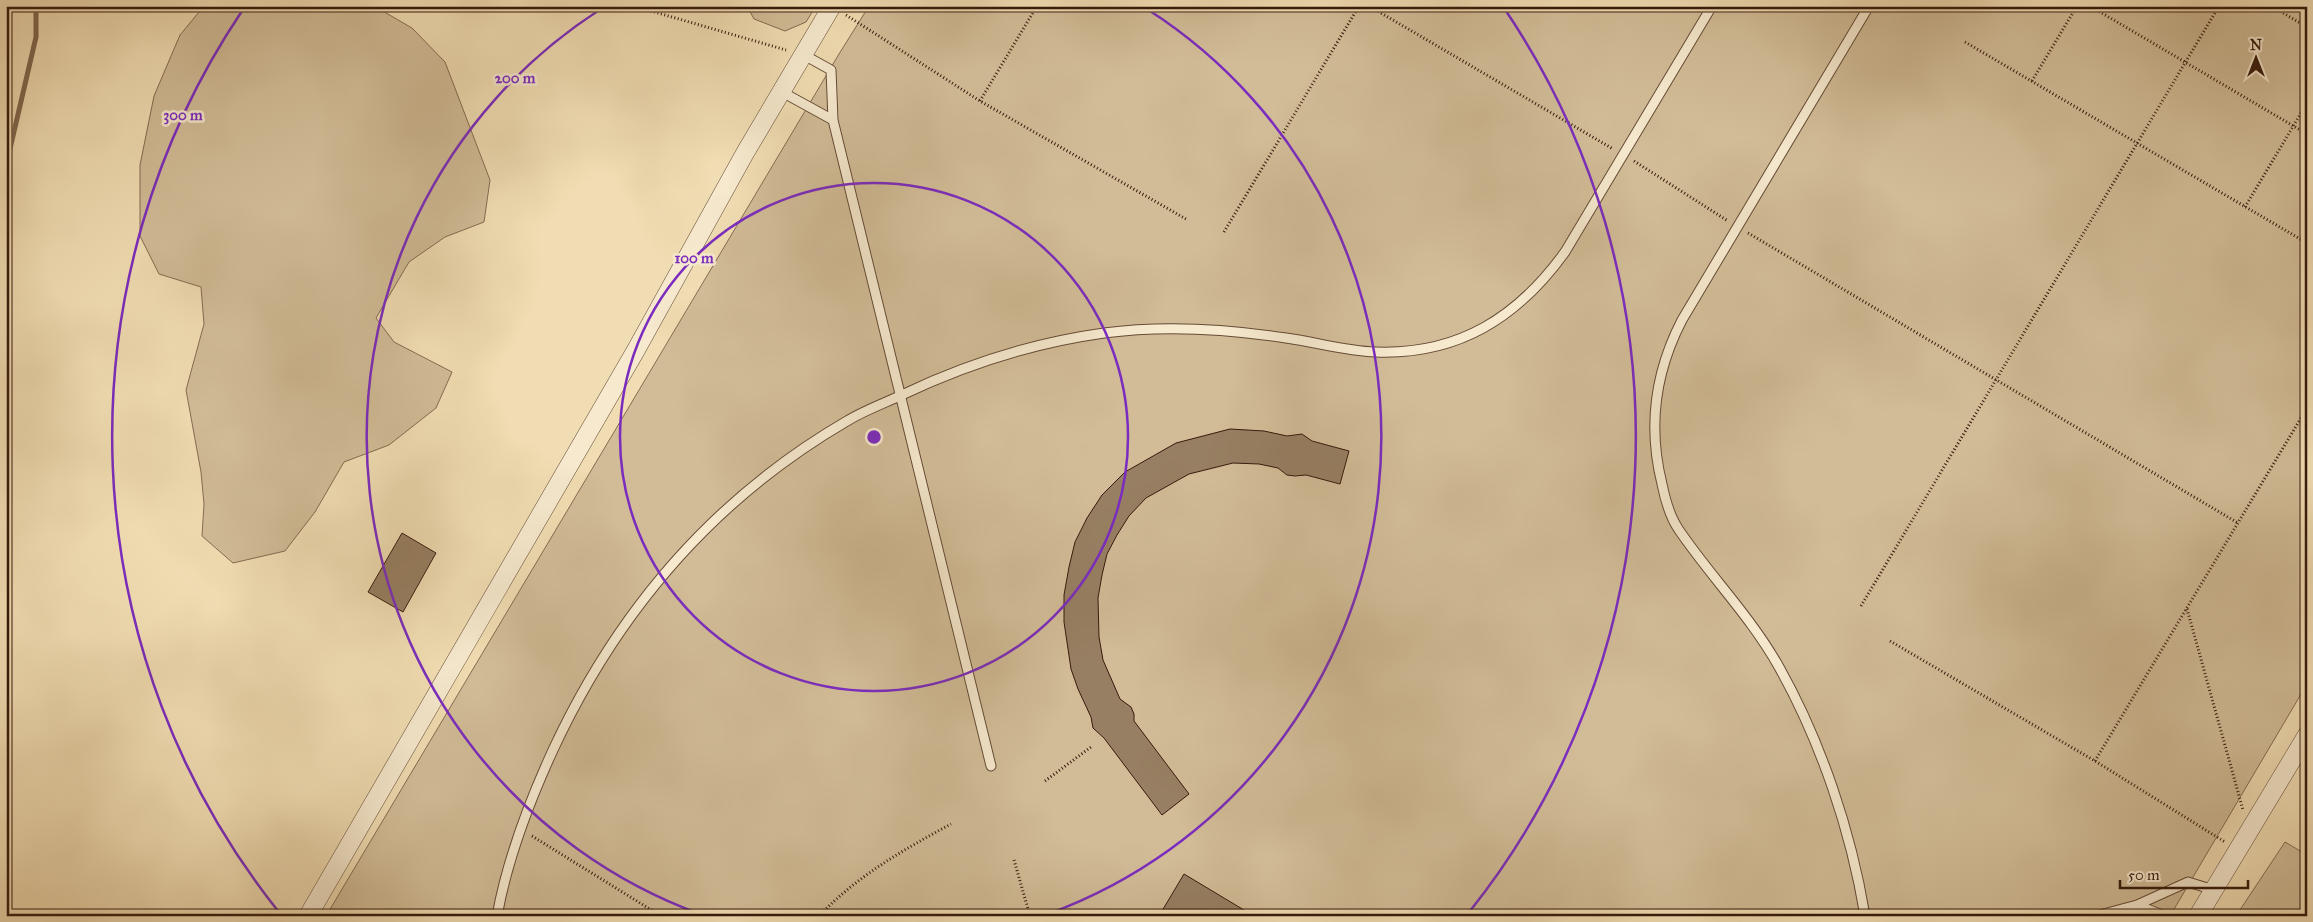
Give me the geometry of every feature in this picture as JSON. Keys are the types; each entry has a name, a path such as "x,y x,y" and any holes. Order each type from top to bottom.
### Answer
{"street":[{"path":"308,916 832,6"},
{"path":"2198,916 2307,735"}],"lane":[{"path":"497,916 538,781 568,718 603,653 656,582 723,510 784,460 849,419 946,374 988,358 1035,346 1107,333 1178,330 1244,333 1290,338 1333,348 1377,352 1422,349 1459,339 1491,324 1523,302 1546,279 1566,252 1712,6"},
{"path":"1865,916 1859,882 1834,797 1809,729 1773,658 1742,610 1678,528 1665,499 1654,449 1654,415 1659,379 1669,345 1870,6"},
{"path":"804,55 831,70 833,120 991,766"},
{"path":"782,92 833,120"},
{"path":"2096,916 2137,905 2188,882 2214,890"},
{"path":"2137,905 2165,916"}],"path":[{"path":"634,6 804,55"},
{"path":"832,6 980,101 1186,219"},
{"path":"980,101 1036,6"},
{"path":"1224,232 1359,6"},
{"path":"1369,6 1623,155 1738,226 2238,523"},
{"path":"2032,81 2077,6"},
{"path":"2090,6 2307,134"},
{"path":"1861,606 2220,6"},
{"path":"2271,6 2307,27"},
{"path":"1965,42 2307,243"},
{"path":"2245,207 2307,103"},
{"path":"2095,761 2307,408"},
{"path":"2186,609 2249,832"},
{"path":"1890,641 2095,761 2238,850"},
{"path":"1045,781 1090,747"},
{"path":"819,916 837,897 871,870 951,824"},
{"path":"522,829 661,916"},
{"path":"1014,860 1030,916"}],"shaded area":[{"path":"204,6 374,6 412,28 445,62 490,180 484,222 445,237 409,262 376,318 394,342 452,372 436,408 389,445 344,462 315,512 285,551 233,563 202,536 204,504 201,472 186,390 204,324 201,287 159,274 140,236 140,165 154,96 180,35"},
{"path":"747,6 816,6 806,22 785,31 754,19"},
{"path":"869,6 2307,6 2307,684 2170,916 326,916"},
{"path":"2285,842 2307,855 2307,916 2236,916"}],"building":[{"path":"1230,429 1264,431 1287,436 1302,434 1312,441 1349,451 1340,484 1306,475 1287,475 1278,468 1259,464 1233,463 1189,474 1146,498 1129,516 1107,554 1098,598 1099,637 1103,660 1120,699 1131,707 1134,721 1189,794 1162,815 1104,738 1093,728 1091,717 1071,669 1064,622 1064,595 1075,542 1087,518 1102,495 1125,472 1176,443"},
{"path":"402,533 436,553 403,612 368,592"},
{"path":"1184,874 1254,916 1159,916"}],"waterway":[{"path":"6,166 36,37 36,6"}]}
